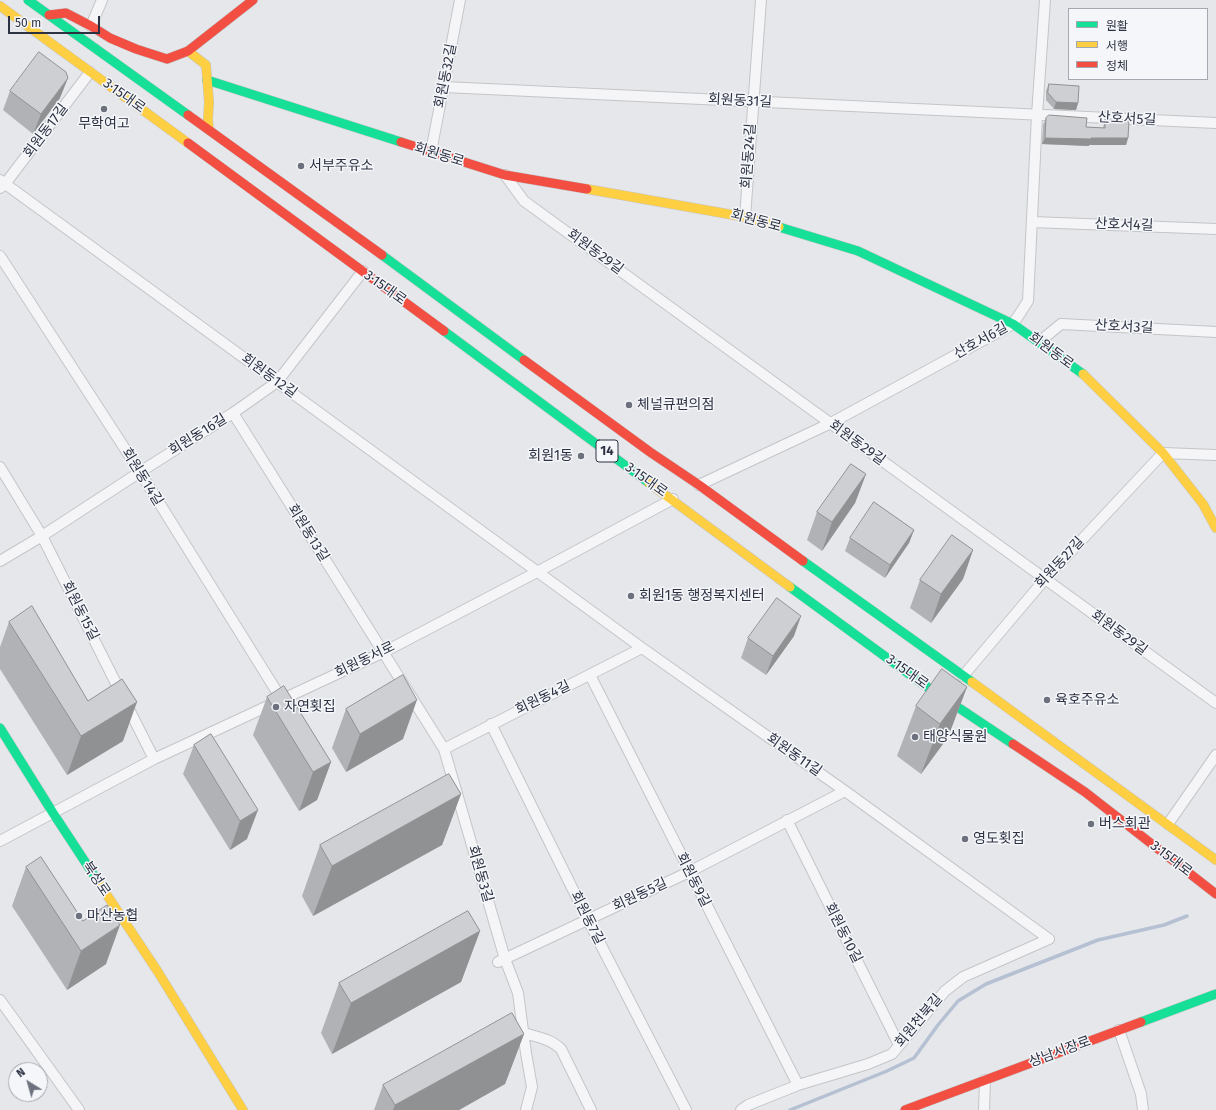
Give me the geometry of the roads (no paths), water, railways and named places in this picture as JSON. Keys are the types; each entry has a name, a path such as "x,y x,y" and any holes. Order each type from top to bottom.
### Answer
{"main road":[{"name":"3·15대로","path":"28,0 370,246 650,452 699,485 1216,860"},
{"path":"49,15 66,13 110,38 136,49 167,59 188,50 253,0"},
{"name":"3·15대로","path":"0,6 363,271 920,682 1085,792 1216,894"},
{"path":"188,50 206,65 209,102 208,130"},
{"name":"회원동로","path":"207,80 505,175 745,217 858,251 1013,324 1086,376 1163,454 1203,504 1216,528"},
{"name":"북성로","path":"0,728 53,813 158,972 243,1110"},
{"name":"상남시장로","path":"904,1110 1216,994"}],"street":[{"path":"91,26 102,0"},
{"name":"회원동32길","path":"431,152 460,0"},
{"name":"회원동24길","path":"745,217 761,0"},
{"name":"산호서6길","path":"699,485 830,424 1013,324 1028,301 1037,115 1046,0"},
{"name":"회원동17길","path":"2,184 90,72"},
{"name":"회원동31길","path":"444,87 1037,115"},
{"name":"산호서5길","path":"1037,115 1216,124"},
{"name":"회원동29길","path":"505,175 524,201 1216,703"},
{"name":"회원동12길","path":"2,184 538,572"},
{"name":"산호서4길","path":"1032,222 1216,229"},
{"name":"회원동14길","path":"0,256 140,472 282,700"},
{"name":"회원동16길","path":"0,561 42,536 233,413 277,382 363,271"},
{"name":"산호서3길","path":"1038,342 1061,324 1216,332"},
{"name":"회원동13길","path":"233,413 384,652"},
{"path":"1163,454 1216,455"},
{"name":"회원동27길","path":"963,676 1044,578 1163,454"},
{"name":"회원동15길","path":"0,467 42,536 154,759"},
{"name":"회원동서로","path":"0,841 154,759 384,652 538,572 673,499"},
{"name":"회원동11길","path":"538,572 642,648 845,791 1049,939"},
{"name":"회원동4길","path":"444,749 642,648"},
{"name":"회원동3길","path":"384,652 444,749 501,960 518,993 532,1087 526,1110"},
{"name":"회원동9길","path":"590,675 798,1086"},
{"name":"회원동7길","path":"491,724 588,920 686,1110"},
{"path":"1168,824 1216,755"},
{"name":"회원동5길","path":"501,960 689,872 786,820 845,791"},
{"name":"회원동10길","path":"786,820 900,1045"},
{"name":"회원천북길","path":"741,1110 748,1105 798,1086 868,1064 892,1054 944,991 963,977 1049,939"},
{"path":"0,1000 79,1110"},
{"path":"1119,1030 1141,1094 1143,1110"},
{"path":"524,1033 549,1040 561,1049 591,1110"},
{"path":"984,1110 985,1080"}],"waterway":[{"path":"790,1110 887,1071 914,1058 958,1001 986,984 1098,940 1164,925 1187,916"}],"place":[{"name":"무학여고","path":"104,109"},
{"name":"서부주유소","path":"301,166"},
{"name":"체널큐편의점","path":"629,405"},
{"name":"회원1동","path":"581,456"},
{"name":"회원1동 행정복지센터","path":"631,596"},
{"name":"육호주유소","path":"1047,700"},
{"name":"자연횟집","path":"276,707"},
{"name":"태양식물원","path":"915,737"},
{"name":"버스회관","path":"1091,824"},
{"name":"영도횟집","path":"965,839"},
{"name":"마산농협","path":"79,916"}]}
